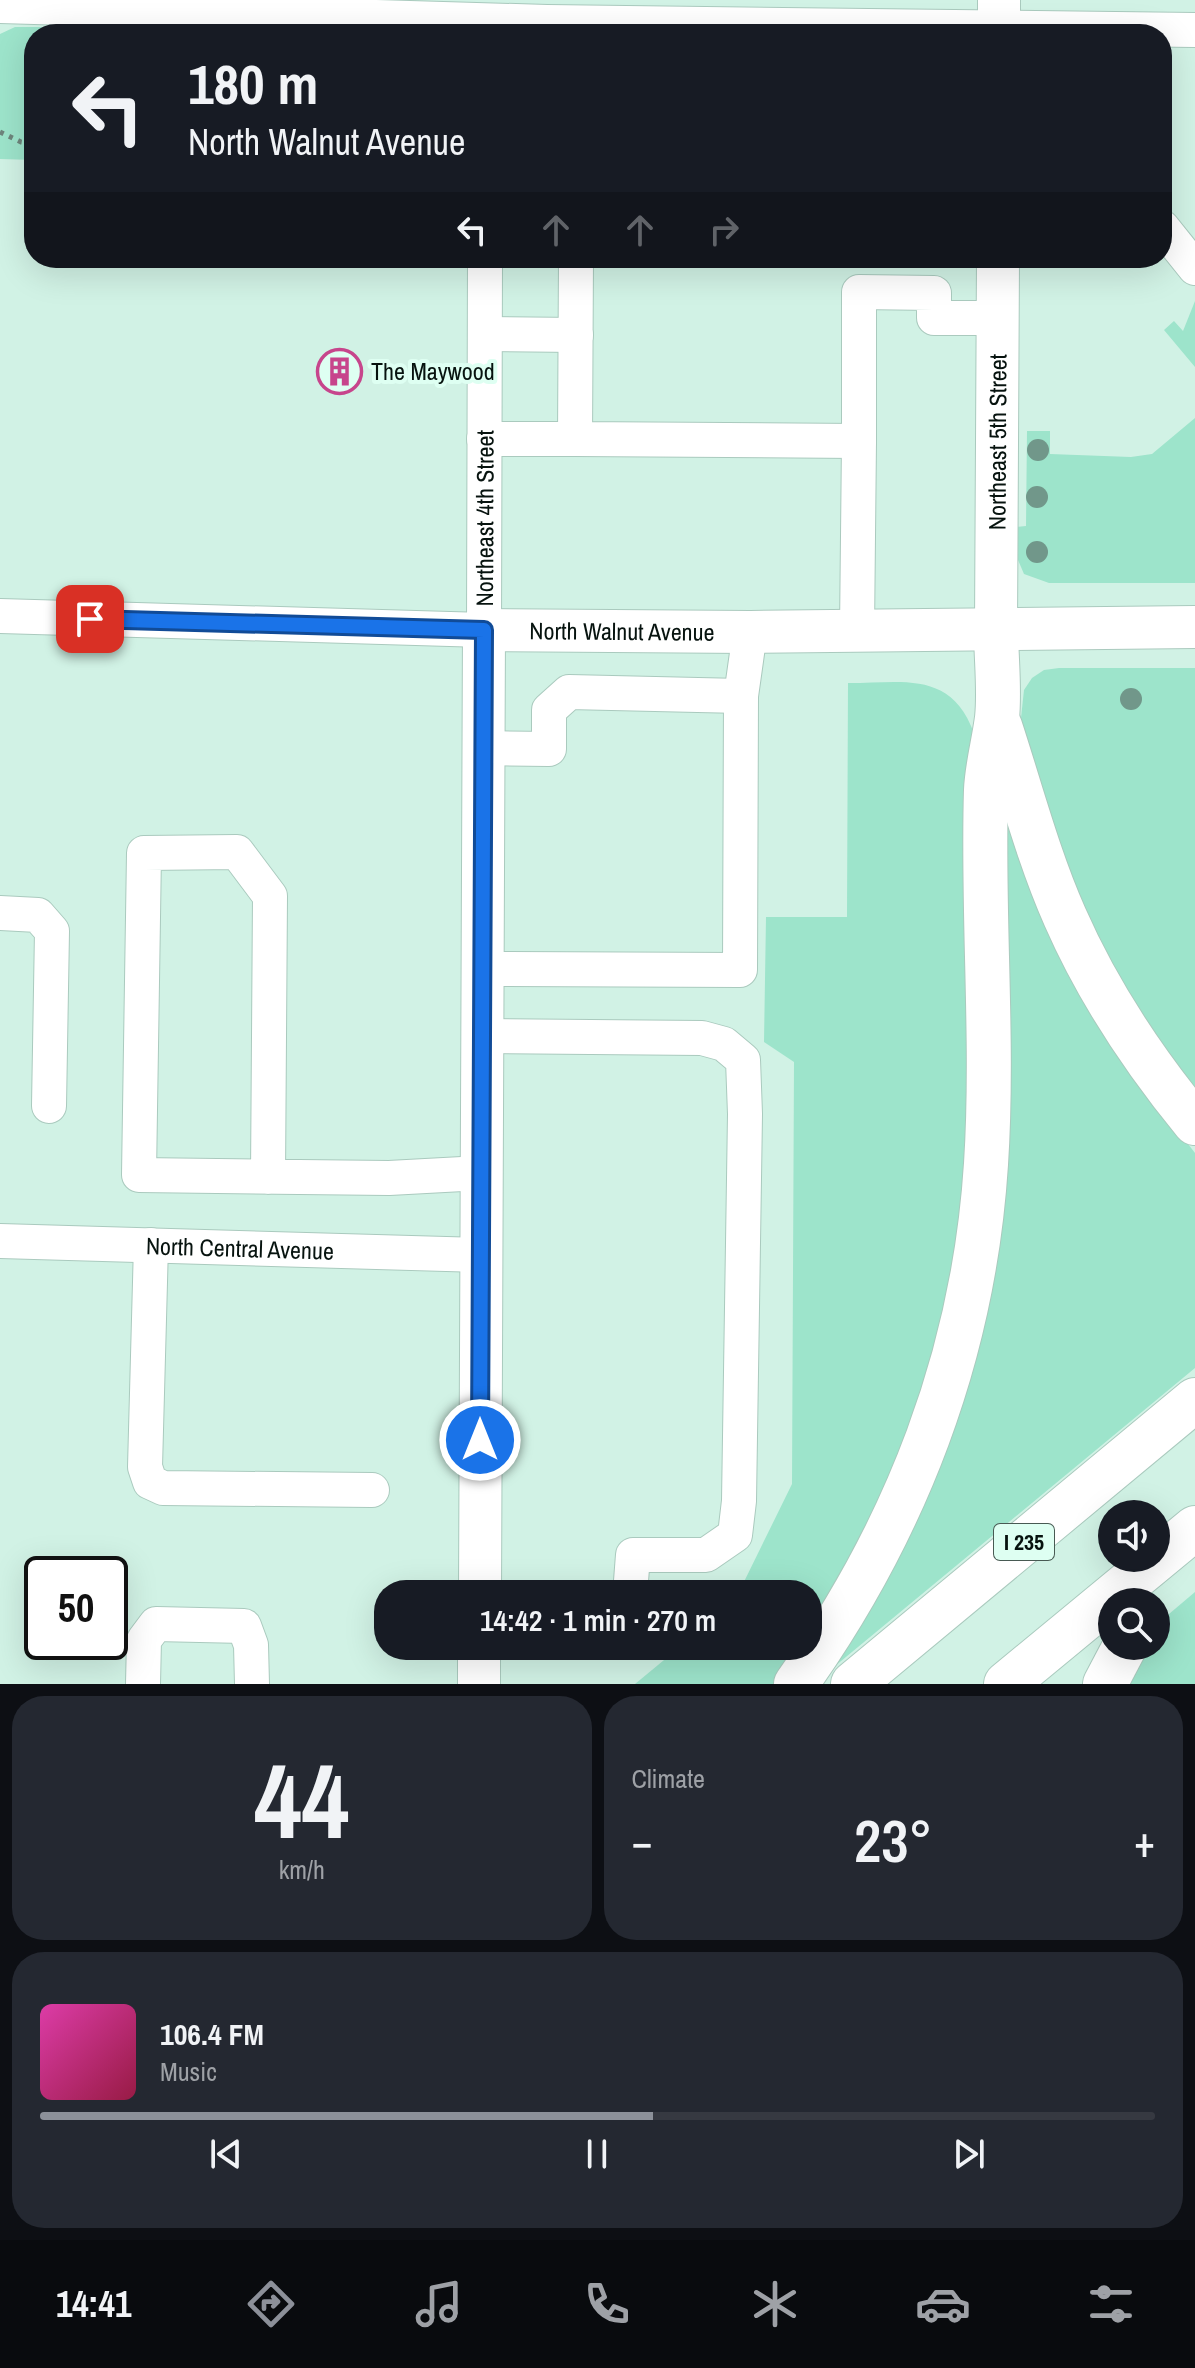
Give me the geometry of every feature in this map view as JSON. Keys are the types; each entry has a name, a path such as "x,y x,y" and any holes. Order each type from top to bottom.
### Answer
{"highway":[{"path":"796,1684 864,1580 903,1503 938,1410 963,1323 986,1166 989,1019 986,788 997,716 996,628"},
{"path":"997,716 1041,855 1065,918 1133,1039 1195,1123"},
{"name":"I 235","path":"853,1684 1195,1400"},
{"path":"1157,1588 1192,1530"},
{"path":"1006,1684 1192,1530"},
{"path":"1105,1684 1118,1660"}],"main road":[{"name":"Northeast 5th Street","path":"996,628 998,268"},
{"name":"North Walnut Avenue","path":"484,630 750,632 1195,627"},
{"name":"Northeast 4th Street","path":"480,1580 484,630"},
{"path":"479,1660 479,1684"}],"street":[{"path":"0,6 228,6 302,24 785,13 1086,24"},
{"path":"1172,29 1195,30"},
{"path":"1172,239 1195,268"},
{"name":"Northeast 4th Street","path":"484,630 485,268"},
{"path":"575,439 576,268"},
{"path":"857,631 859,292 934,293 934,318 998,318"},
{"path":"485,334 576,335"},
{"path":"484,439 859,441"},
{"name":"North Walnut Avenue","path":"0,616 484,630"},
{"path":"481,969 740,970 741,696 750,632"},
{"path":"483,748 549,749 549,710 569,692 741,696"},
{"path":"268,1177 270,896 237,852 144,853 139,1175 268,1177 389,1178 481,1173"},
{"path":"0,913 38,915 52,931 49,1106"},
{"path":"481,1036 702,1038 724,1044 743,1060 744,1269 739,1501 735,1535 706,1555 633,1555 631,1580"},
{"name":"North Central Avenue","path":"0,1241 481,1255"},
{"path":"151,1245 145,1467 150,1482 163,1488 372,1490"},
{"path":"143,1684 144,1640 156,1624 244,1626 251,1645 252,1684"}],"path":[{"path":"0,132 24,142"}],"green space":[{"path":"15,27 24,27 24,160 0,159 0,34"},
{"path":"1195,301 1195,367 1164,330 1174,321 1183,331"},
{"path":"1195,418 1195,583 1049,583 1024,574 1015,553 1016,527 1026,526 1027,431 1050,431 1050,454 1131,457 1152,454"},
{"path":"1195,668 1195,1099 1108,974 1032,773 1021,718 1024,690 1032,678 1044,670"},
{"path":"906,682 939,689 964,713 974,733 969,1201 916,1434 822,1618 822,1580 745,1580 792,1484 794,1062 764,1042 766,917 847,917 848,683"},
{"path":"1002,816 1015,816 1167,1117 1195,1153 1195,1368 823,1676 947,1427"},
{"path":"1195,1592 1195,1684 1120,1684 1130,1660 1170,1660 1170,1613"},
{"path":"664,1660 797,1660 780,1684 635,1684"}],"place":[{"name":"The Maywood","path":"340,371"}],"route":[{"path":"90,619 484,630 480,1440"}]}
